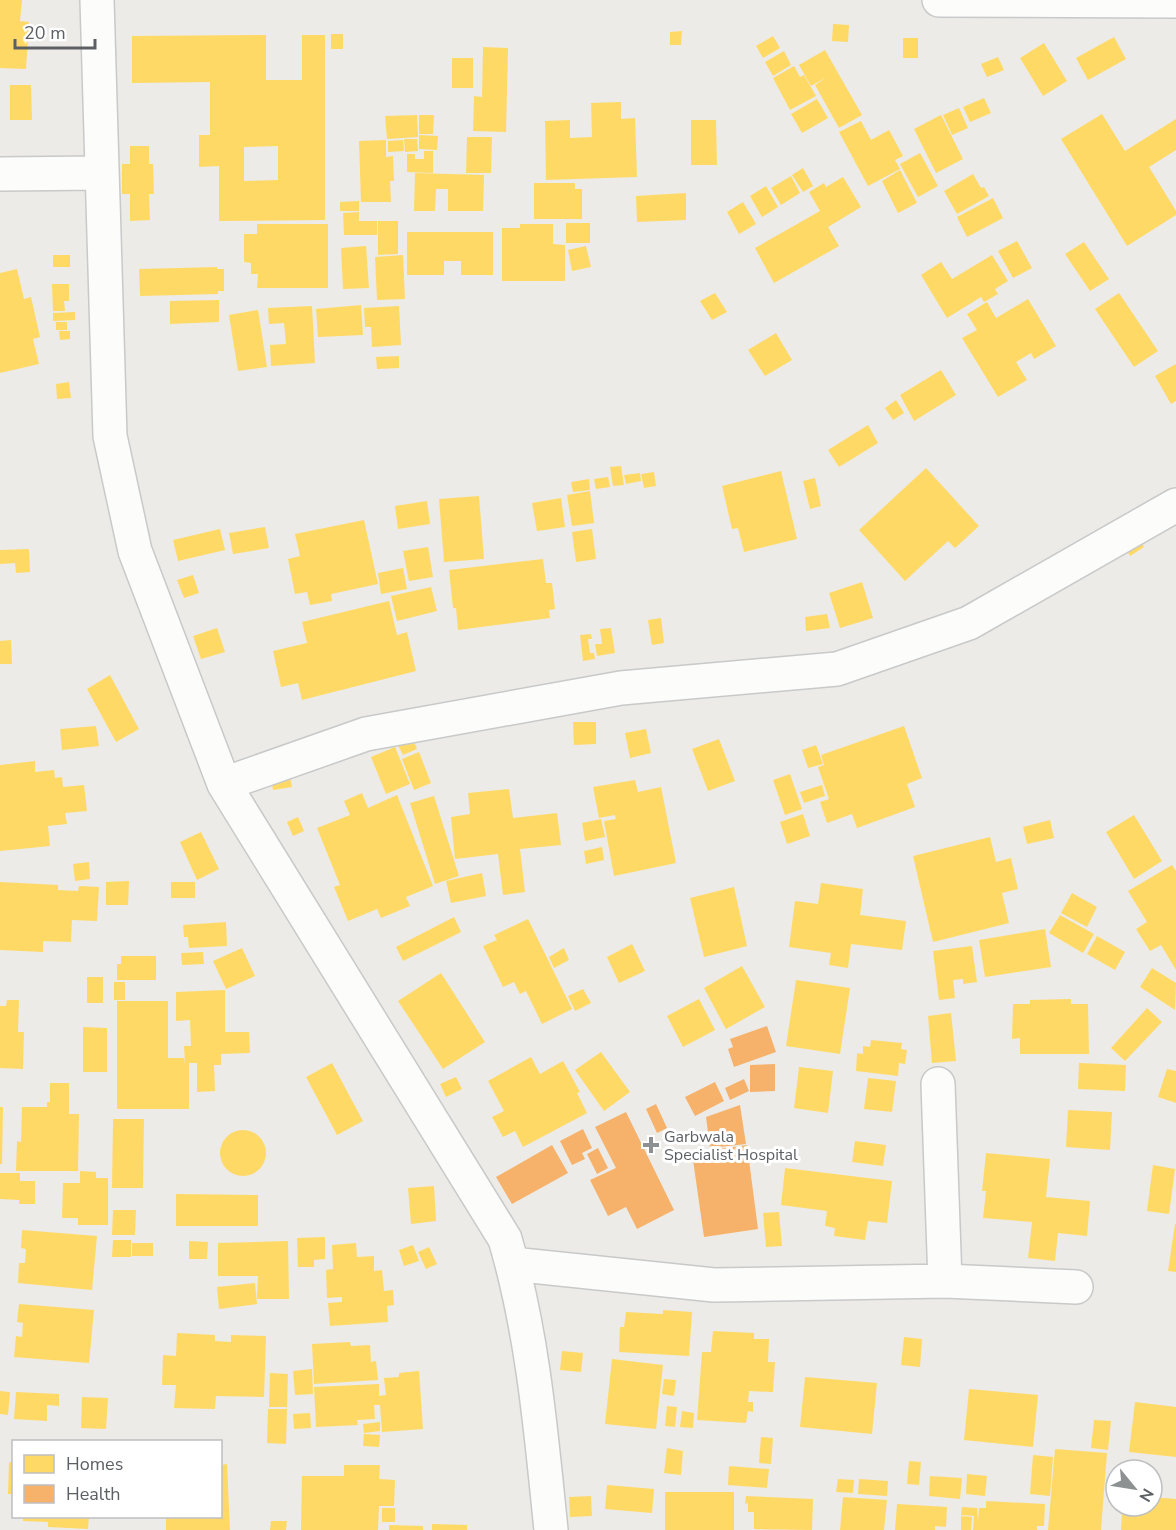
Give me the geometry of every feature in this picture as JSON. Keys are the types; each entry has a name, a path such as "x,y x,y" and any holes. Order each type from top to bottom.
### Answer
{"street":[{"path":"97,0 110,436 135,551 224,784 505,1239 535,1375 551,1530"},
{"path":"939,0 1176,1"},
{"path":"0,174 101,172"},
{"path":"224,784 366,734 621,688 837,669 969,623 1176,505"},
{"path":"938,1084 945,1281"},
{"path":"512,1264 714,1285 945,1281 1076,1287"}],"building: Homes":[{"path":"0,0 22,0 20,21 29,22 26,69 0,68"},
{"path":"833,24 849,25 848,42 832,41"},
{"path":"682,31 681,45 670,45 670,32"},
{"path":"331,34 343,34 343,49 331,49"},
{"path":"266,35 266,80 302,80 302,35 325,35 325,220 219,221 219,166 199,167 199,135 210,135 210,82 132,83 132,36","holes":["278,146 278,180 244,181 244,147"]},
{"path":"773,36 780,48 763,58 756,46"},
{"path":"1114,37 1126,59 1088,80 1076,58"},
{"path":"903,38 918,38 918,58 903,58"},
{"path":"1044,43 1067,81 1043,96 1020,58"},
{"path":"483,47 508,48 506,132 473,131 474,96 482,97"},
{"path":"825,50 862,115 839,128 815,85 827,77 811,86 799,65"},
{"path":"784,51 791,65 773,76 765,62"},
{"path":"998,57 1004,70 987,77 981,64"},
{"path":"452,58 473,58 473,88 452,88"},
{"path":"794,66 800,77 804,75 816,96 790,110 773,78"},
{"path":"10,85 31,85 32,120 10,120"},
{"path":"984,98 991,113 970,122 963,107"},
{"path":"817,99 828,118 802,133 791,114"},
{"path":"621,102 621,119 635,118 637,177 546,180 545,121 570,120 570,138 592,137 591,103"},
{"path":"959,108 968,128 952,135 943,115"},
{"path":"1102,114 1125,151 1176,119 1176,150 1149,167 1176,211 1176,215 1127,246 1061,139"},
{"path":"417,115 418,137 387,139 385,116"},
{"path":"419,115 434,115 433,134 419,134"},
{"path":"941,115 963,159 936,173 914,129"},
{"path":"691,120 716,120 717,165 691,165"},
{"path":"861,121 871,140 889,130 903,156 895,160 900,169 868,186 839,132"},
{"path":"419,135 438,136 437,150 419,149"},
{"path":"467,137 492,137 491,173 466,173"},
{"path":"404,139 417,139 418,151 405,152"},
{"path":"386,140 386,157 393,156 394,181 390,181 391,202 361,202 359,141"},
{"path":"403,140 404,151 388,152 388,141"},
{"path":"130,146 149,146 149,164 153,164 154,194 149,194 150,220 130,221 130,194 122,194 122,164 130,164"},
{"path":"424,151 433,151 433,173 407,172 407,154 415,154 415,159 424,159"},
{"path":"920,153 938,186 918,197 900,164"},
{"path":"803,168 813,186 803,192 792,175"},
{"path":"900,170 917,203 898,213 882,181"},
{"path":"415,173 484,175 483,211 448,211 448,189 436,189 435,211 414,211"},
{"path":"973,174 989,196 957,214 944,191"},
{"path":"791,176 800,193 781,205 771,188"},
{"path":"843,177 861,207 828,227 839,246 774,283 755,248 820,211 809,192 824,183 826,187"},
{"path":"534,183 575,183 575,189 582,189 582,219 534,219"},
{"path":"766,186 778,207 762,217 750,196"},
{"path":"686,193 686,220 637,222 636,196"},
{"path":"993,198 1003,218 967,237 957,217"},
{"path":"359,201 359,211 340,211 340,202"},
{"path":"743,202 756,224 739,234 727,212"},
{"path":"359,212 359,221 377,221 377,235 344,235 343,213"},
{"path":"378,221 398,221 398,254 378,255"},
{"path":"566,223 590,223 590,243 566,243"},
{"path":"257,224 328,224 328,288 257,288 258,274 251,274 251,263 244,262 244,234 257,234"},
{"path":"520,224 553,224 553,244 565,245 565,281 502,281 502,228 520,228"},
{"path":"407,232 493,232 493,275 461,275 461,261 444,261 444,275 407,275"},
{"path":"1017,241 1032,268 1013,278 998,251"},
{"path":"1084,242 1109,279 1090,291 1065,254"},
{"path":"366,246 369,288 343,289 341,248"},
{"path":"586,246 591,267 572,271 568,250"},
{"path":"53,255 70,255 70,267 53,267"},
{"path":"403,255 405,299 377,300 375,257"},
{"path":"992,255 1008,281 995,289 998,294 984,302 981,297 947,318 921,275 941,262 952,279"},
{"path":"217,267 217,269 224,269 224,291 218,291 218,294 140,296 139,269"},
{"path":"17,269 24,299 31,297 40,337 33,339 39,364 0,373 0,273"},
{"path":"52,284 69,284 69,301 64,301 65,311 53,311"},
{"path":"715,293 727,312 712,320 700,301"},
{"path":"1119,293 1158,351 1134,367 1095,309"},
{"path":"1028,299 1056,346 1034,359 1031,353 1016,362 1027,380 998,397 962,338 977,330 967,314 987,302 996,318"},
{"path":"219,300 219,322 170,324 170,301"},
{"path":"361,305 363,335 318,337 316,309"},
{"path":"312,306 315,363 271,366 270,345 286,344 284,323 269,324 268,308"},
{"path":"399,306 401,345 372,347 371,327 365,327 364,308"},
{"path":"258,310 267,367 238,371 229,315"},
{"path":"75,312 75,320 53,321 53,313"},
{"path":"56,322 67,322 67,330 56,330"},
{"path":"59,331 70,331 70,339 60,340"},
{"path":"776,333 792,360 765,376 748,350"},
{"path":"399,356 399,368 377,369 376,357"},
{"path":"1176,364 1176,401 1171,404 1155,376"},
{"path":"941,370 956,395 914,421 900,395"},
{"path":"69,382 71,398 57,399 56,384"},
{"path":"896,400 904,413 893,420 885,408"},
{"path":"868,425 878,443 839,467 828,450"},
{"path":"621,466 624,485 613,486 610,467"},
{"path":"926,468 979,526 955,548 948,541 905,581 859,530"},
{"path":"781,471 797,539 744,552 738,528 732,529 722,486"},
{"path":"654,472 656,486 644,488 641,474"},
{"path":"640,473 641,481 626,484 624,475"},
{"path":"608,477 610,487 596,489 594,479"},
{"path":"815,478 821,506 810,509 803,481"},
{"path":"589,479 590,490 573,492 571,482"},
{"path":"590,491 594,523 572,526 567,495"},
{"path":"479,496 484,559 444,562 439,499"},
{"path":"561,498 565,527 537,531 532,503"},
{"path":"427,501 430,524 398,529 395,506"},
{"path":"364,520 378,584 331,594 332,601 310,605 307,592 295,594 288,559 300,556 295,534"},
{"path":"265,527 269,548 233,554 229,533"},
{"path":"220,529 225,550 178,561 173,540"},
{"path":"592,529 596,559 576,562 572,532"},
{"path":"1137,534 1144,547 1130,556 1122,542"},
{"path":"428,547 433,577 409,581 403,551"},
{"path":"29,549 30,572 16,573 15,563 0,564 0,550"},
{"path":"543,559 546,583 552,583 555,609 549,610 550,618 458,630 449,570"},
{"path":"403,568 407,589 381,594 378,573"},
{"path":"193,575 199,593 184,598 177,580"},
{"path":"862,582 873,618 840,628 829,593"},
{"path":"431,587 437,611 397,621 391,596"},
{"path":"389,601 397,635 407,632 416,671 302,700 298,683 281,687 273,651 307,643 302,622"},
{"path":"827,614 830,628 806,631 805,617"},
{"path":"661,618 664,643 652,645 648,620"},
{"path":"217,628 225,652 201,659 193,636"},
{"path":"611,628 615,653 597,656 595,644 602,644 600,629"},
{"path":"591,634 592,639 588,639 590,653 594,653 595,659 583,661 580,635"},
{"path":"11,640 12,664 0,664 0,641"},
{"path":"110,675 139,729 116,742 87,689"},
{"path":"573,722 596,722 596,744 574,745"},
{"path":"96,726 99,746 62,750 60,729"},
{"path":"904,726 922,778 907,784 915,807 857,828 852,814 827,823 820,802 829,799 818,767 824,765 821,755"},
{"path":"646,729 651,753 630,758 625,733"},
{"path":"413,739 417,749 403,755 398,745"},
{"path":"719,739 735,781 708,791 692,749"},
{"path":"816,745 823,764 808,768 802,750"},
{"path":"395,747 410,784 386,794 371,757"},
{"path":"419,752 431,783 414,790 402,759"},
{"path":"35,761 35,772 54,770 55,778 62,777 63,787 84,785 87,811 65,813 67,824 48,826 50,846 0,851 0,765"},
{"path":"289,771 292,787 273,790 270,774"},
{"path":"790,774 802,809 785,815 773,780"},
{"path":"635,780 638,792 661,787 676,863 614,876 604,821 616,819 615,815 599,818 593,787"},
{"path":"822,785 825,796 804,803 800,792"},
{"path":"509,789 513,818 557,813 561,845 520,849 525,892 503,895 498,854 455,859 451,817 470,814 468,793"},
{"path":"362,793 368,808 397,795 433,886 406,897 410,906 381,918 377,909 348,921 334,887 340,885 317,828 350,815 344,801"},
{"path":"434,796 459,876 435,884 410,803"},
{"path":"803,814 810,836 787,844 780,822"},
{"path":"1134,815 1162,861 1134,879 1106,832"},
{"path":"298,817 304,831 293,836 287,822"},
{"path":"601,819 605,837 585,841 582,823"},
{"path":"1050,820 1054,838 1027,844 1023,827"},
{"path":"201,832 219,869 197,880 180,842"},
{"path":"990,837 996,862 1011,858 1018,889 1002,893 1009,923 933,942 913,856"},
{"path":"602,847 604,860 586,864 584,851"},
{"path":"89,862 90,879 75,881 73,864"},
{"path":"1172,865 1176,871 1176,970 1161,945 1150,951 1136,929 1147,922 1128,891"},
{"path":"482,873 486,896 451,903 446,881"},
{"path":"129,881 128,905 106,905 106,882"},
{"path":"0,882 58,885 58,890 78,891 79,886 99,887 97,921 72,920 71,942 43,941 43,952 0,950"},
{"path":"171,882 195,882 195,898 171,898"},
{"path":"821,883 863,889 860,915 906,921 902,950 851,944 848,968 829,965 831,953 789,947 795,901 818,904"},
{"path":"734,887 747,946 704,957 690,898"},
{"path":"1072,893 1097,907 1087,927 1061,913"},
{"path":"1060,915 1094,934 1083,953 1049,933"},
{"path":"454,917 461,932 403,961 396,947"},
{"path":"528,919 572,1009 542,1024 526,991 520,994 514,982 503,987 483,946 497,940 494,935"},
{"path":"226,922 227,946 189,948 188,937 184,937 183,925"},
{"path":"1045,929 1051,967 985,977 979,940"},
{"path":"1097,936 1125,952 1115,970 1087,954"},
{"path":"632,944 645,971 619,983 607,957"},
{"path":"972,946 977,982 963,984 963,979 953,980 955,998 939,1000 933,951"},
{"path":"242,948 255,976 226,989 213,961"},
{"path":"564,948 569,960 554,968 549,957"},
{"path":"203,952 204,964 182,965 181,953"},
{"path":"121,956 156,956 156,980 117,980 117,964 121,964"},
{"path":"742,966 765,1007 726,1029 704,988"},
{"path":"1152,968 1176,983 1175,1010 1140,987"},
{"path":"441,973 485,1042 443,1069 398,1001"},
{"path":"87,977 103,977 103,1003 87,1003"},
{"path":"796,980 850,988 840,1054 786,1046"},
{"path":"114,982 125,982 125,1000 114,1000"},
{"path":"583,989 591,1003 575,1011 568,996"},
{"path":"225,990 225,1032 249,1032 250,1053 221,1054 221,1065 214,1065 215,1091 197,1092 197,1063 189,1063 189,1109 117,1109 117,1001 168,1001 168,1058 184,1058 185,1064 184,1046 191,1046 190,1020 176,1021 176,992"},
{"path":"699,999 715,1030 683,1047 667,1016"},
{"path":"1071,999 1071,1004 1088,1004 1089,1054 1020,1054 1020,1038 1012,1039 1013,1004 1030,1004 1030,1000"},
{"path":"7,1000 19,1000 18,1032 24,1032 23,1069 0,1068 0,1006 6,1006"},
{"path":"1147,1008 1162,1022 1125,1061 1111,1048"},
{"path":"951,1013 956,1061 932,1063 928,1016"},
{"path":"83,1027 107,1028 107,1072 83,1072"},
{"path":"871,1040 902,1043 901,1049 907,1050 905,1064 899,1063 898,1076 856,1071 857,1053 863,1054 863,1046 870,1047"},
{"path":"601,1052 630,1092 604,1111 575,1070"},
{"path":"531,1057 540,1074 563,1061 580,1092 577,1093 587,1113 523,1147 515,1131 503,1137 492,1117 504,1111 488,1081"},
{"path":"332,1063 363,1121 337,1135 306,1077"},
{"path":"1079,1063 1126,1065 1125,1091 1078,1089"},
{"path":"799,1067 833,1071 828,1113 794,1108"},
{"path":"1167,1069 1176,1071 1176,1103 1158,1097"},
{"path":"456,1077 462,1089 446,1097 440,1084"},
{"path":"868,1078 896,1081 892,1112 864,1109"},
{"path":"50,1083 69,1083 69,1114 79,1114 78,1171 16,1171 17,1141 21,1142 22,1107 47,1107 47,1102 50,1102"},
{"path":"0,1107 3,1107 2,1164 0,1164"},
{"path":"1068,1110 1112,1112 1110,1150 1066,1147"},
{"path":"113,1119 144,1119 143,1188 112,1188"},
{"path":"243,1130 259,1137 266,1153 259,1169 243,1176 227,1169 220,1153 227,1137"},
{"path":"855,1141 886,1145 883,1166 852,1162"},
{"path":"986,1153 1050,1159 1046,1197 1090,1201 1087,1236 1058,1233 1055,1261 1028,1258 1032,1222 983,1218 986,1191 982,1191"},
{"path":"1153,1165 1175,1169 1169,1214 1147,1211"},
{"path":"785,1168 892,1181 887,1223 868,1221 865,1240 834,1236 835,1228 825,1226 827,1211 781,1205"},
{"path":"80,1171 96,1172 96,1178 108,1178 108,1225 78,1225 78,1218 62,1218 63,1183 80,1183"},
{"path":"0,1173 20,1173 20,1181 35,1181 35,1204 19,1204 19,1200 0,1199"},
{"path":"434,1186 436,1221 411,1224 408,1188"},
{"path":"176,1194 258,1195 258,1226 176,1226"},
{"path":"113,1210 136,1210 135,1235 112,1235"},
{"path":"779,1212 782,1246 766,1247 763,1213"},
{"path":"1176,1224 1176,1272 1168,1271"},
{"path":"22,1230 97,1236 92,1290 18,1283 19,1263 25,1263 26,1249 21,1248"},
{"path":"325,1237 325,1259 314,1260 314,1267 298,1267 297,1238"},
{"path":"113,1240 131,1240 131,1257 112,1257"},
{"path":"189,1241 208,1242 207,1259 189,1259"},
{"path":"288,1241 289,1299 257,1299 258,1276 218,1276 218,1243"},
{"path":"132,1243 153,1243 153,1256 132,1256"},
{"path":"356,1243 357,1257 374,1256 374,1271 382,1270 384,1291 393,1290 394,1305 387,1306 388,1322 330,1326 328,1303 342,1302 342,1297 327,1298 326,1270 333,1269 332,1245"},
{"path":"413,1245 419,1261 404,1266 399,1250"},
{"path":"429,1247 437,1264 426,1269 418,1252"},
{"path":"255,1283 257,1304 219,1309 217,1287"},
{"path":"19,1304 94,1310 89,1363 14,1357 16,1336 22,1337 23,1323 17,1322"},
{"path":"663,1310 692,1312 689,1356 619,1352 620,1327 624,1327 626,1312 663,1314"},
{"path":"713,1331 754,1333 754,1339 769,1339 768,1362 775,1362 773,1392 749,1391 748,1402 753,1402 753,1412 748,1411 746,1423 697,1420 702,1352 711,1352"},
{"path":"177,1333 215,1335 215,1341 231,1342 231,1335 266,1336 264,1397 216,1396 215,1409 174,1408 176,1385 162,1385 163,1355 176,1356"},
{"path":"904,1337 922,1339 920,1367 901,1365"},
{"path":"350,1342 351,1346 370,1345 371,1362 376,1361 378,1380 314,1384 312,1344"},
{"path":"562,1351 583,1353 581,1372 560,1370"},
{"path":"612,1359 663,1365 656,1429 605,1424"},
{"path":"312,1369 313,1394 295,1395 293,1371"},
{"path":"419,1371 423,1429 382,1432 380,1405 374,1405 375,1419 357,1420 358,1425 316,1427 314,1387 379,1384 379,1396 386,1395 384,1378 399,1377 399,1373"},
{"path":"270,1373 288,1374 287,1407 269,1407"},
{"path":"805,1377 877,1383 872,1434 800,1427"},
{"path":"664,1379 676,1380 674,1396 662,1394"},
{"path":"969,1389 1038,1395 1033,1447 964,1440"},
{"path":"0,1391 10,1392 8,1415 0,1414"},
{"path":"16,1392 59,1394 59,1406 47,1405 47,1421 14,1419"},
{"path":"82,1397 108,1398 106,1429 81,1428"},
{"path":"1135,1402 1176,1407 1176,1457 1129,1452"},
{"path":"667,1406 677,1407 675,1427 665,1426"},
{"path":"268,1409 287,1409 286,1444 267,1443"},
{"path":"682,1411 694,1413 693,1428 680,1427"},
{"path":"310,1413 311,1428 294,1429 293,1414"},
{"path":"1094,1420 1111,1421 1108,1450 1091,1448"},
{"path":"380,1422 380,1431 364,1433 363,1424"},
{"path":"364,1434 380,1435 379,1447 363,1446"},
{"path":"761,1437 773,1438 771,1464 759,1463"},
{"path":"667,1448 683,1451 681,1475 664,1473"},
{"path":"1055,1449 1107,1453 1107,1458 1104,1458 1101,1530 1048,1530"},
{"path":"1033,1455 1053,1457 1050,1496 1030,1494"},
{"path":"909,1461 921,1462 919,1485 907,1484"},
{"path":"9,1462 12,1463 12,1494 8,1494"},
{"path":"227,1464 230,1530 166,1530 166,1518 222,1518 222,1465"},
{"path":"344,1465 380,1465 379,1479 395,1480 394,1506 379,1506 378,1530 301,1530 302,1476 344,1476"},
{"path":"729,1466 769,1469 767,1488 728,1485"},
{"path":"967,1474 987,1476 985,1496 966,1494"},
{"path":"930,1476 962,1478 960,1499 929,1496"},
{"path":"838,1479 854,1480 853,1493 836,1492"},
{"path":"859,1479 888,1481 887,1496 858,1494"},
{"path":"607,1485 654,1489 652,1513 605,1509"},
{"path":"665,1492 734,1492 734,1530 665,1530"},
{"path":"591,1496 592,1516 570,1517 569,1497"},
{"path":"746,1496 813,1499 812,1530 754,1529 754,1512 748,1512 748,1503 745,1504"},
{"path":"843,1497 887,1500 884,1530 840,1530"},
{"path":"1164,1498 1176,1499 1176,1530 1121,1530 1122,1518 1164,1518"},
{"path":"986,1501 1045,1504 1044,1526 1037,1526 1037,1530 973,1530 974,1516 961,1515 962,1507 977,1508 978,1521 979,1508 986,1508"},
{"path":"897,1504 947,1507 946,1527 935,1526 935,1530 895,1530"},
{"path":"382,1508 395,1508 395,1522 382,1522"},
{"path":"961,1516 972,1517 971,1530 961,1530"},
{"path":"23,1518 89,1518 88,1529 48,1527 48,1522 23,1521"},
{"path":"271,1521 287,1521 286,1530 270,1530"},
{"path":"432,1524 467,1525 467,1530 432,1530"},
{"path":"389,1525 423,1526 423,1530 389,1530"}],"building: Health":[{"path":"767,1026 776,1052 734,1067 728,1049 733,1047 730,1039"},
{"path":"775,1064 775,1091 750,1092 750,1065"},
{"path":"744,1079 749,1091 730,1100 725,1088"},
{"path":"715,1082 724,1101 695,1116 685,1097"},
{"path":"656,1104 667,1128 657,1133 646,1109"},
{"path":"740,1105 746,1144 710,1148 706,1117"},
{"path":"626,1112 674,1210 637,1229 626,1207 608,1216 590,1180 616,1168 595,1127"},
{"path":"583,1129 592,1148 582,1153 585,1159 572,1165 560,1141"},
{"path":"552,1145 568,1173 512,1204 496,1177"},
{"path":"747,1145 758,1229 704,1237 692,1153"},
{"path":"598,1148 608,1168 597,1174 587,1154"}],"place":[{"name":"Garbwala Specialist Hospital","path":"651,1145"}]}
